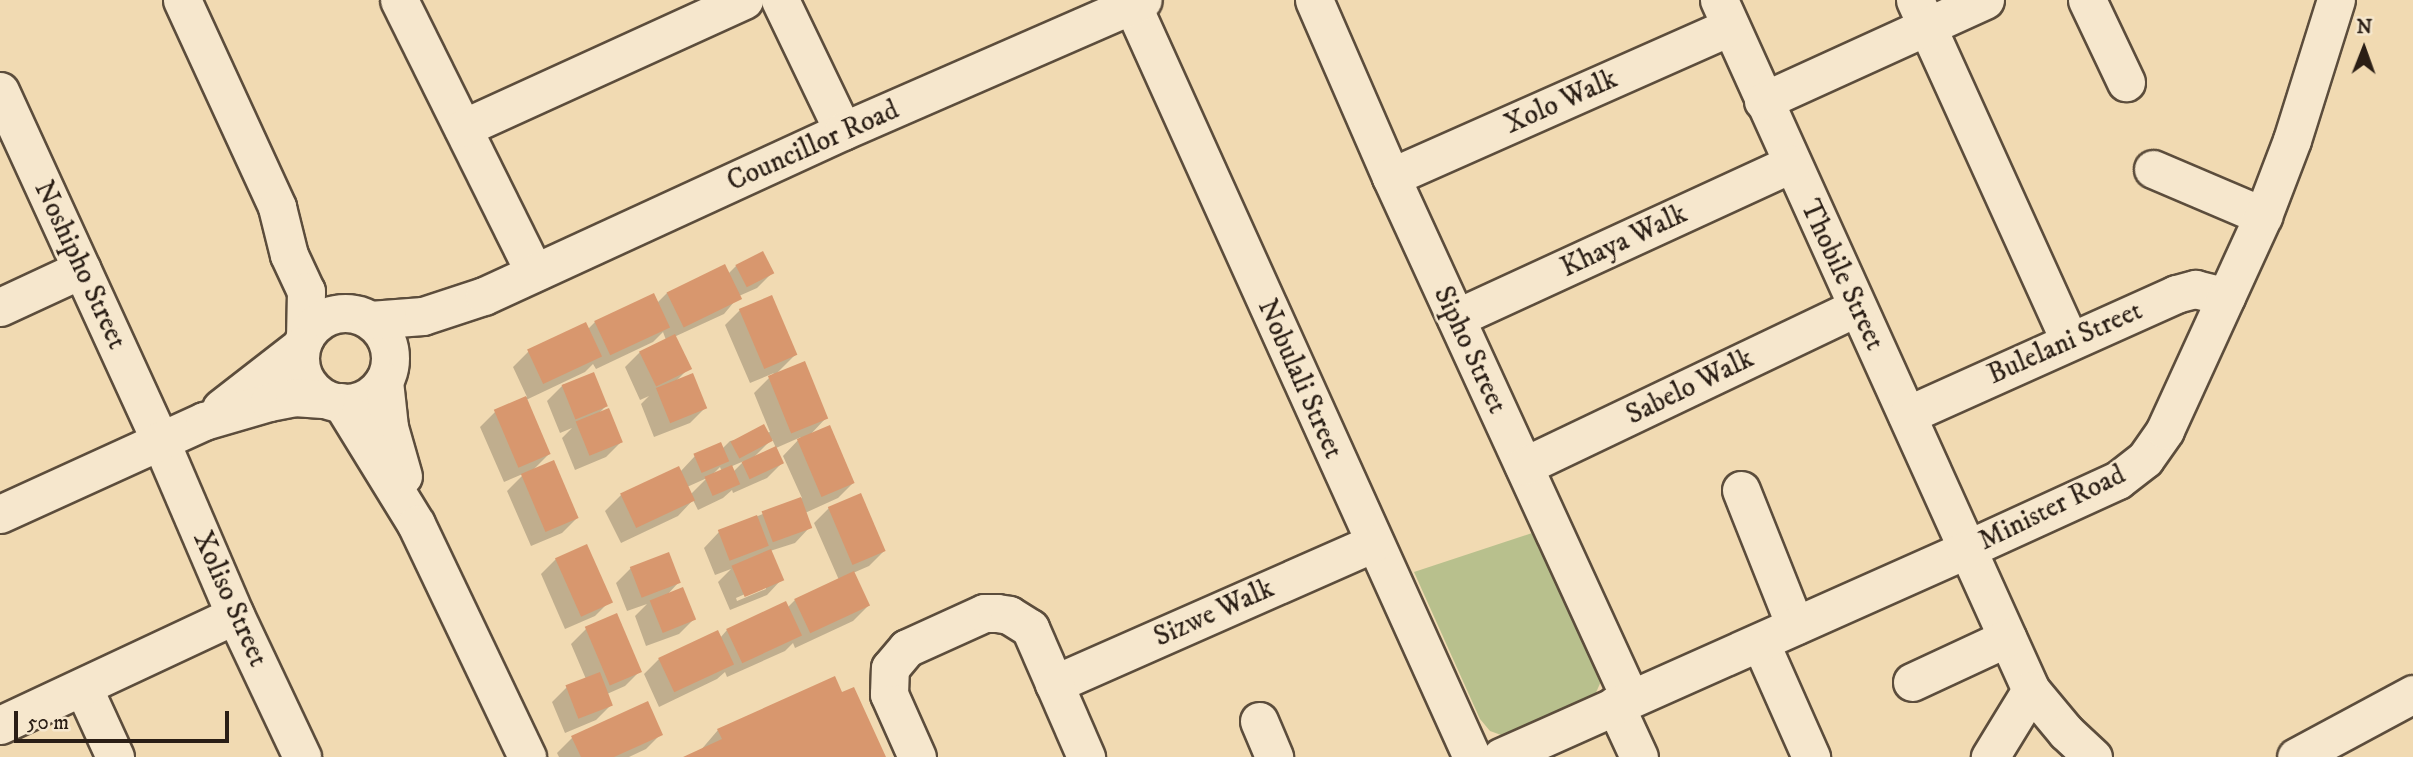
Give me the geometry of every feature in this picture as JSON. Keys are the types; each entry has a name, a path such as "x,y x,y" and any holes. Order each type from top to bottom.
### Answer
{"street":[{"path":"182,0 277,207 289,255 302,277 306,291 301,371 315,392 333,401 416,524 527,757"},
{"path":"399,0 534,272"},
{"path":"463,128 744,0"},
{"path":"780,0 844,131"},
{"name":"Sipho Street","path":"1314,0 1391,177 1524,466 1623,701 1639,757"},
{"path":"1762,101 1921,13 1985,0"},
{"path":"2087,0 2126,82"},
{"name":"Minister Road","path":"1501,757 1623,701 1760,644 2118,480 2145,459 2165,430 2263,216 2292,140 2336,0"},
{"name":"Councillor Road","path":"363,317 423,316 484,296 844,131 1135,2"},
{"name":"Nobulali Street","path":"1135,2 1373,543 1472,757"},
{"name":"Xolo Walk","path":"1391,177 1725,13"},
{"name":"Thobile Street","path":"1725,13 1762,101 2031,690 2066,732 2093,757"},
{"path":"1921,13 2069,340"},
{"name":"Noshipho Street","path":"0,91 160,440"},
{"name":"Khaya Walk","path":"1456,318 1791,164"},
{"path":"2153,169 2263,216"},
{"path":"277,207 307,247 327,281 387,340 388,427 416,524"},
{"path":"0,307 82,269"},
{"name":"Bulelani Street","path":"1907,415 2069,340 2185,291 2195,289 2226,297"},
{"name":"Councillor Road","path":"387,373 484,296"},
{"name":"Sabelo Walk","path":"1524,466 1857,307"},
{"path":"204,421 303,341 327,316 341,312 363,317"},
{"path":"0,514 204,421 294,397 333,401 365,398 387,373"},
{"name":"Xoliso Street","path":"160,440 235,615 302,757"},
{"path":"1741,490 1796,626"},
{"name":"Sizwe Walk","path":"1054,684 1373,543"},
{"path":"917,757 889,694 887,681 890,668 907,648 984,613 1009,615 1030,628 1086,757"},
{"path":"0,724 235,615"},
{"path":"1912,682 2007,638"},
{"path":"1760,644 1811,757"},
{"path":"83,687 115,757"},
{"path":"1990,757 2031,690"},
{"path":"2296,757 2413,694"},
{"path":"1259,721 1274,757"}],"green space":[{"path":"1538,531 1602,679 1594,697 1504,736 1490,731 1480,719 1414,572"}],"building":[{"path":"763,251 774,273 747,287 735,265"},
{"path":"725,264 742,299 684,328 667,292"},
{"path":"654,293 670,327 610,355 594,321"},
{"path":"772,295 797,355 764,369 739,309"},
{"path":"586,322 602,356 543,384 527,349"},
{"path":"675,334 692,369 656,387 639,352"},
{"path":"805,361 828,418 791,433 768,376"},
{"path":"594,372 608,406 575,419 562,385"},
{"path":"693,373 707,408 670,423 656,388"},
{"path":"526,396 551,454 518,468 494,410"},
{"path":"609,408 623,442 589,456 576,421"},
{"path":"764,424 773,441 739,459 730,442"},
{"path":"830,425 855,483 821,497 797,439"},
{"path":"721,442 729,461 702,473 693,454"},
{"path":"776,446 784,463 750,479 742,462"},
{"path":"554,460 579,518 545,532 521,474"},
{"path":"732,465 740,484 713,496 704,477"},
{"path":"679,466 695,500 636,528 620,493"},
{"path":"861,493 886,551 852,565 828,507"},
{"path":"801,497 812,528 773,542 762,511"},
{"path":"757,515 769,546 730,561 718,530"},
{"path":"587,544 613,602 581,617 555,558"},
{"path":"771,549 784,580 745,597 731,566"},
{"path":"669,552 681,583 642,598 630,567"},
{"path":"854,571 870,605 810,633 794,599"},
{"path":"683,587 696,619 663,633 650,600"},
{"path":"786,601 802,635 742,663 726,629"},
{"path":"617,613 642,672 610,686 585,627"},
{"path":"718,630 734,664 674,692 658,658"},
{"path":"600,672 613,706 578,719 565,685"},
{"path":"835,676 842,692 854,687 886,757 683,757 722,739 717,729"},
{"path":"648,701 663,735 614,757 581,757 571,736"}]}
